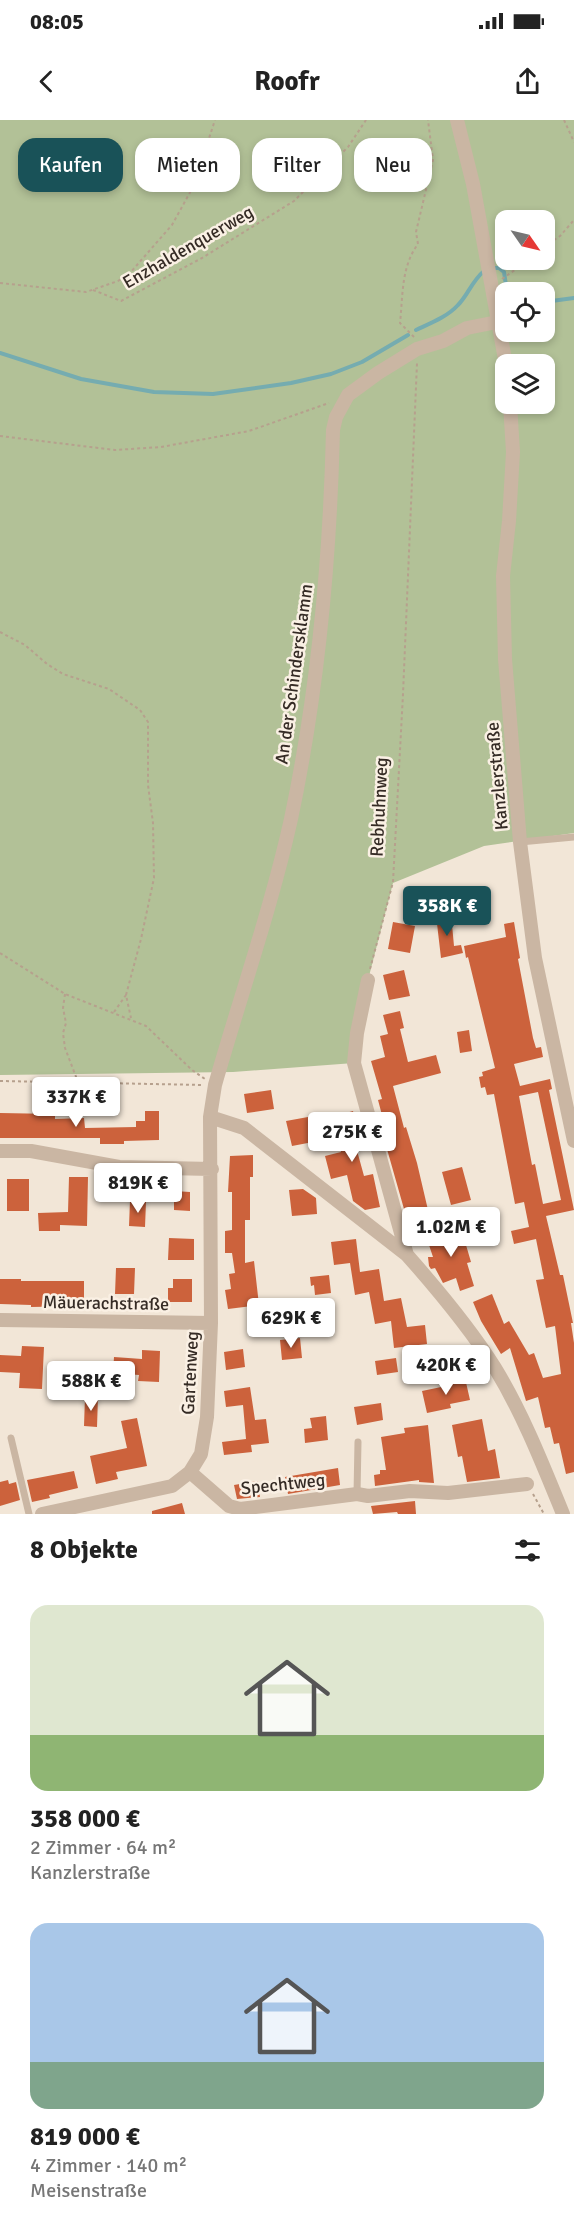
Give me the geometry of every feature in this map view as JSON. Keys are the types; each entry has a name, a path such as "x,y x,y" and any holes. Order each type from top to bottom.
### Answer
{"street":[{"path":"457,120 473,184 495,310"},
{"name":"An der Schindersklamm","path":"210,1117 215,1085 291,819 317,663 328,554 333,430 336,417 348,395 417,349 443,341 466,328 495,322"},
{"name":"Kanzlerstraße","path":"511,414 513,452 510,522 503,576 505,659 520,842 535,958 574,1141"},
{"path":"368,980 357,1033 354,1063 406,1256"},
{"path":"210,1117 244,1128 406,1256 433,1286 495,1369 515,1404 563,1514"},
{"name":"Gartenweg","path":"190,1472 201,1454 207,1417 211,1323 210,1117"},
{"path":"0,1151 31,1151 119,1167 212,1169"},
{"name":"Mäuerachstraße","path":"0,1320 211,1323"},
{"path":"42,1514 172,1486 190,1472"},
{"name":"Spechtweg","path":"190,1472 229,1506 240,1509 357,1494 368,1496 410,1491 448,1493 527,1484"}],"lane":[{"path":"520,842 574,837"},
{"path":"11,1438 28,1514"},
{"path":"357,1442 357,1494"}],"path":[{"path":"0,283 86,292 118,281 130,273 172,225 193,187 215,120"},
{"name":"Enzhaldenquerweg","path":"93,290 121,301 202,258 294,201 348,147 366,120"},
{"path":"417,349 414,334 400,322 405,270 410,255 418,244 417,232 433,160 428,120"},
{"path":"564,120 574,142"},
{"path":"555,239 574,220"},
{"path":"503,278 515,270"},
{"name":"Rebhuhnweg","path":"368,980 393,882 417,349"},
{"path":"0,436 115,450 162,447 249,431 348,395"},
{"path":"0,632 24,645 63,674 109,689 140,710 148,722 148,785 153,823 154,878 126,994 114,1012"},
{"path":"0,953 64,994 146,1026 192,1070 215,1085"},
{"path":"64,994 65,1048 78,1082"},
{"path":"126,994 130,1018"},
{"path":"0,1081 215,1085"},
{"path":"527,1484 544,1514"}],"green space":[{"path":"0,120 574,120 574,833 484,846 393,883 368,980 354,1063 233,1072 0,1075"}],"building":[{"path":"451,914 454,946 461,945 463,953 441,958 436,915"},
{"path":"393,922 415,926 410,953 388,949"},
{"path":"514,922 520,958 518,959 533,1038 536,1048 541,1047 543,1057 514,1064 520,1086 550,1079 552,1089 549,1090 574,1210 546,1216 560,1275 563,1275 573,1323 571,1323 574,1343 574,1472 566,1474 559,1443 554,1444 550,1427 545,1428 538,1397 526,1401 510,1348 501,1354 481,1321 473,1302 492,1294 504,1324 509,1321 529,1355 534,1353 543,1378 561,1374 555,1326 546,1328 536,1280 544,1279 536,1239 514,1244 511,1231 529,1227 524,1202 515,1204 494,1094 487,1095 485,1087 481,1088 479,1077 483,1076 482,1072 495,1068 464,946 506,937 504,924","holes":["538,1092 561,1200 543,1204 535,1164 532,1165 519,1096"]},
{"path":"404,970 410,996 389,1000 383,975"},
{"path":"400,1011 404,1028 400,1029 408,1062 436,1055 441,1073 393,1086 404,1128 406,1127 417,1163 428,1210 406,1216 383,1135 387,1134 378,1100 382,1099 371,1061 385,1057 380,1036 388,1034 383,1015"},
{"path":"469,1030 472,1051 460,1053 457,1032"},
{"path":"271,1090 274,1109 247,1113 244,1094"},
{"path":"145,1111 159,1111 159,1140 100,1144 100,1138 0,1138 0,1113 55,1114 55,1119 84,1118 85,1128 136,1127 136,1121 145,1121"},
{"path":"353,1111 359,1134 353,1136 364,1176 373,1174 380,1207 365,1210 353,1201 347,1175 331,1179 325,1156 341,1152 332,1117"},
{"path":"308,1117 313,1142 292,1146 286,1121"},
{"path":"253,1155 253,1177 250,1177 250,1220 245,1220 245,1263 254,1261 259,1305 228,1309 225,1290 231,1289 229,1274 235,1273 232,1253 225,1253 225,1231 232,1230 232,1192 228,1192 230,1156"},
{"path":"462,1167 471,1200 451,1205 442,1172"},
{"path":"69,1177 88,1177 87,1226 60,1225 60,1231 39,1231 38,1213 68,1212"},
{"path":"7,1179 29,1179 29,1211 7,1211"},
{"path":"303,1189 316,1198 317,1214 292,1216 289,1190"},
{"path":"174,1191 190,1192 190,1211 174,1210"},
{"path":"130,1201 146,1202 145,1227 129,1226"},
{"path":"461,1228 471,1262 467,1263 474,1286 460,1291 456,1278 443,1283 435,1268 431,1269 429,1266 428,1257 433,1257 426,1236"},
{"path":"169,1238 194,1239 194,1260 168,1260"},
{"path":"356,1239 360,1272 379,1269 384,1301 401,1298 407,1327 425,1325 427,1344 394,1348 391,1321 375,1324 369,1292 355,1295 350,1263 334,1265 331,1242"},
{"path":"116,1268 135,1268 134,1294 115,1294"},
{"path":"329,1275 331,1293 315,1295 310,1277"},
{"path":"0,1279 84,1281 84,1306 31,1307 31,1305 0,1304"},
{"path":"173,1279 192,1279 192,1302 168,1302 168,1288 173,1288"},
{"path":"286,1310 289,1334 263,1337 260,1313"},
{"path":"300,1338 302,1358 282,1360 280,1340"},
{"path":"22,1346 44,1347 42,1389 19,1388 20,1373 0,1372 0,1355 21,1356"},
{"path":"243,1349 245,1367 226,1370 224,1352"},
{"path":"142,1350 160,1351 159,1382 138,1381 139,1375 113,1373 114,1357 142,1359"},
{"path":"396,1358 398,1372 377,1375 375,1361"},
{"path":"465,1378 470,1400 450,1404 451,1408 427,1413 422,1391 446,1386 445,1382"},
{"path":"250,1387 255,1420 266,1419 269,1443 251,1445 252,1452 224,1455 222,1442 246,1439 243,1405 226,1407 224,1391"},
{"path":"85,1397 98,1397 97,1427 84,1426"},
{"path":"381,1403 383,1420 357,1425 354,1407"},
{"path":"326,1416 328,1440 305,1443 304,1429 312,1428 310,1418"},
{"path":"137,1418 147,1466 116,1472 118,1479 96,1484 90,1456 127,1448 121,1421"},
{"path":"482,1419 488,1451 495,1449 500,1478 467,1482 462,1456 458,1457 452,1425"},
{"path":"428,1425 434,1483 419,1482 419,1480 375,1486 374,1475 380,1474 380,1470 386,1470 381,1437 405,1433 404,1428"},
{"path":"338,1468 340,1485 288,1494 285,1477"},
{"path":"74,1471 78,1488 32,1502 27,1480"},
{"path":"8,1480 9,1484 16,1482 20,1500 0,1506 0,1482"},
{"path":"258,1481 260,1497 237,1499 234,1485"},
{"path":"415,1501 416,1514 398,1514 397,1512 373,1514 371,1506"},
{"path":"182,1503 185,1514 152,1514 152,1511"}],"waterway":[{"path":"502,270 506,282"},
{"path":"416,330 454,309 484,271"},
{"path":"555,301 574,298"},
{"path":"0,353 81,379 154,392 213,394 291,383 331,374 362,362 408,335"}]}
